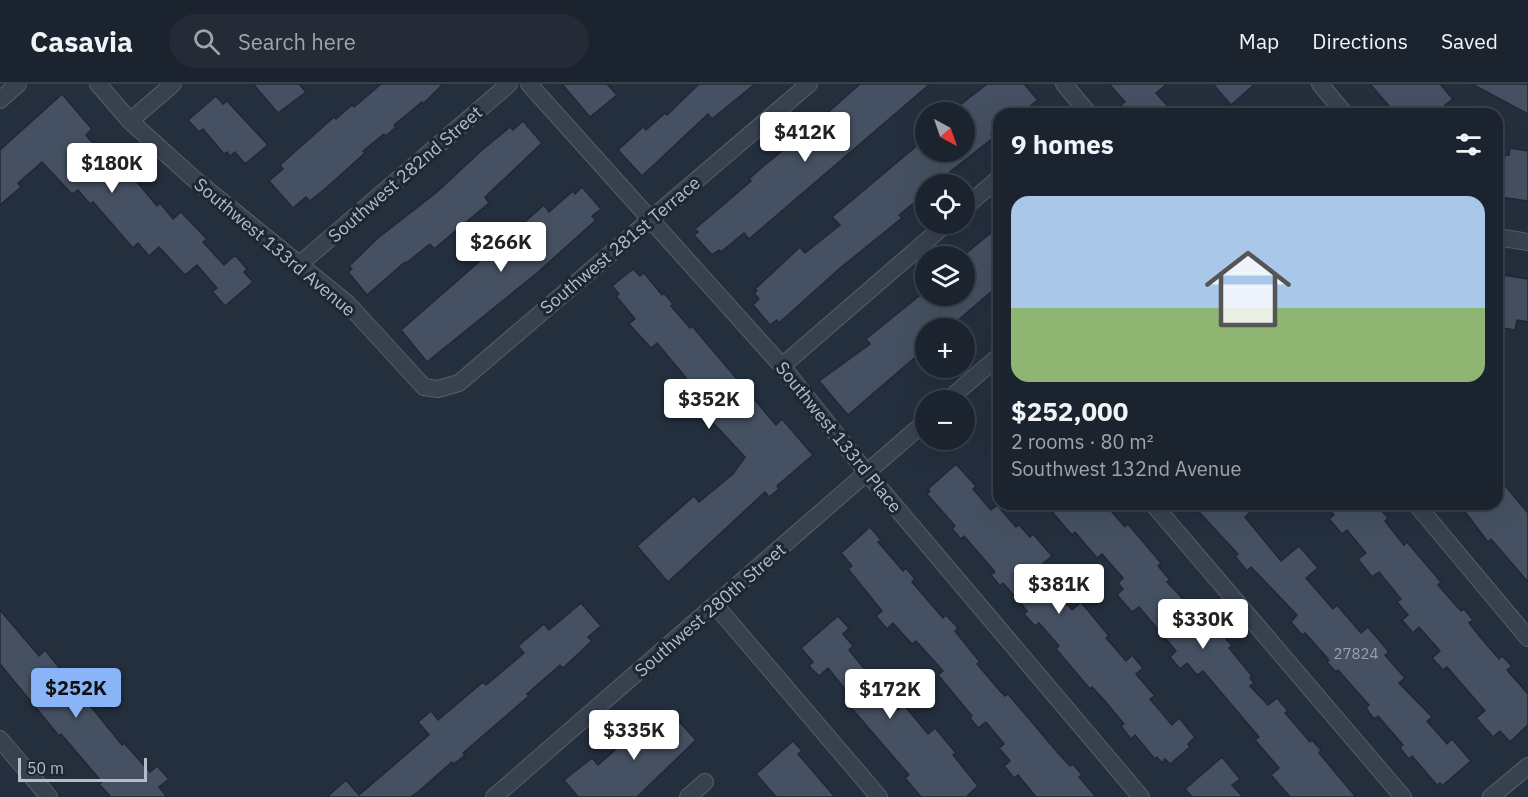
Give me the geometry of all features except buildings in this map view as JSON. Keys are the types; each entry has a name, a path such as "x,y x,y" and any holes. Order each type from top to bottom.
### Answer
{"street":[{"path":"0,100 18,84"},
{"name":"Southwest 133rd Avenue","path":"98,84 130,121 193,178 301,263 348,304 424,387"},
{"path":"130,121 173,84"},
{"name":"Southwest 282nd Street","path":"301,263 509,84"},
{"name":"Southwest 133rd Place","path":"529,84 782,366 867,473 1141,797"},
{"name":"Southwest 281st Terrace","path":"424,387 438,389 459,383 809,84"},
{"path":"1064,84 1079,108"},
{"path":"1320,84 1340,108"},
{"path":"975,199 993,183"},
{"path":"782,366 934,234"},
{"path":"1503,238 1528,242"},
{"path":"960,390 993,361"},
{"name":"Southwest 280th Street","path":"494,797 915,431"},
{"path":"1158,510 1403,797"},
{"path":"1421,510 1528,638"},
{"path":"716,606 879,797"},
{"path":"0,739 50,797"},
{"path":"1491,797 1528,766"},
{"path":"688,797 705,782"}]}
